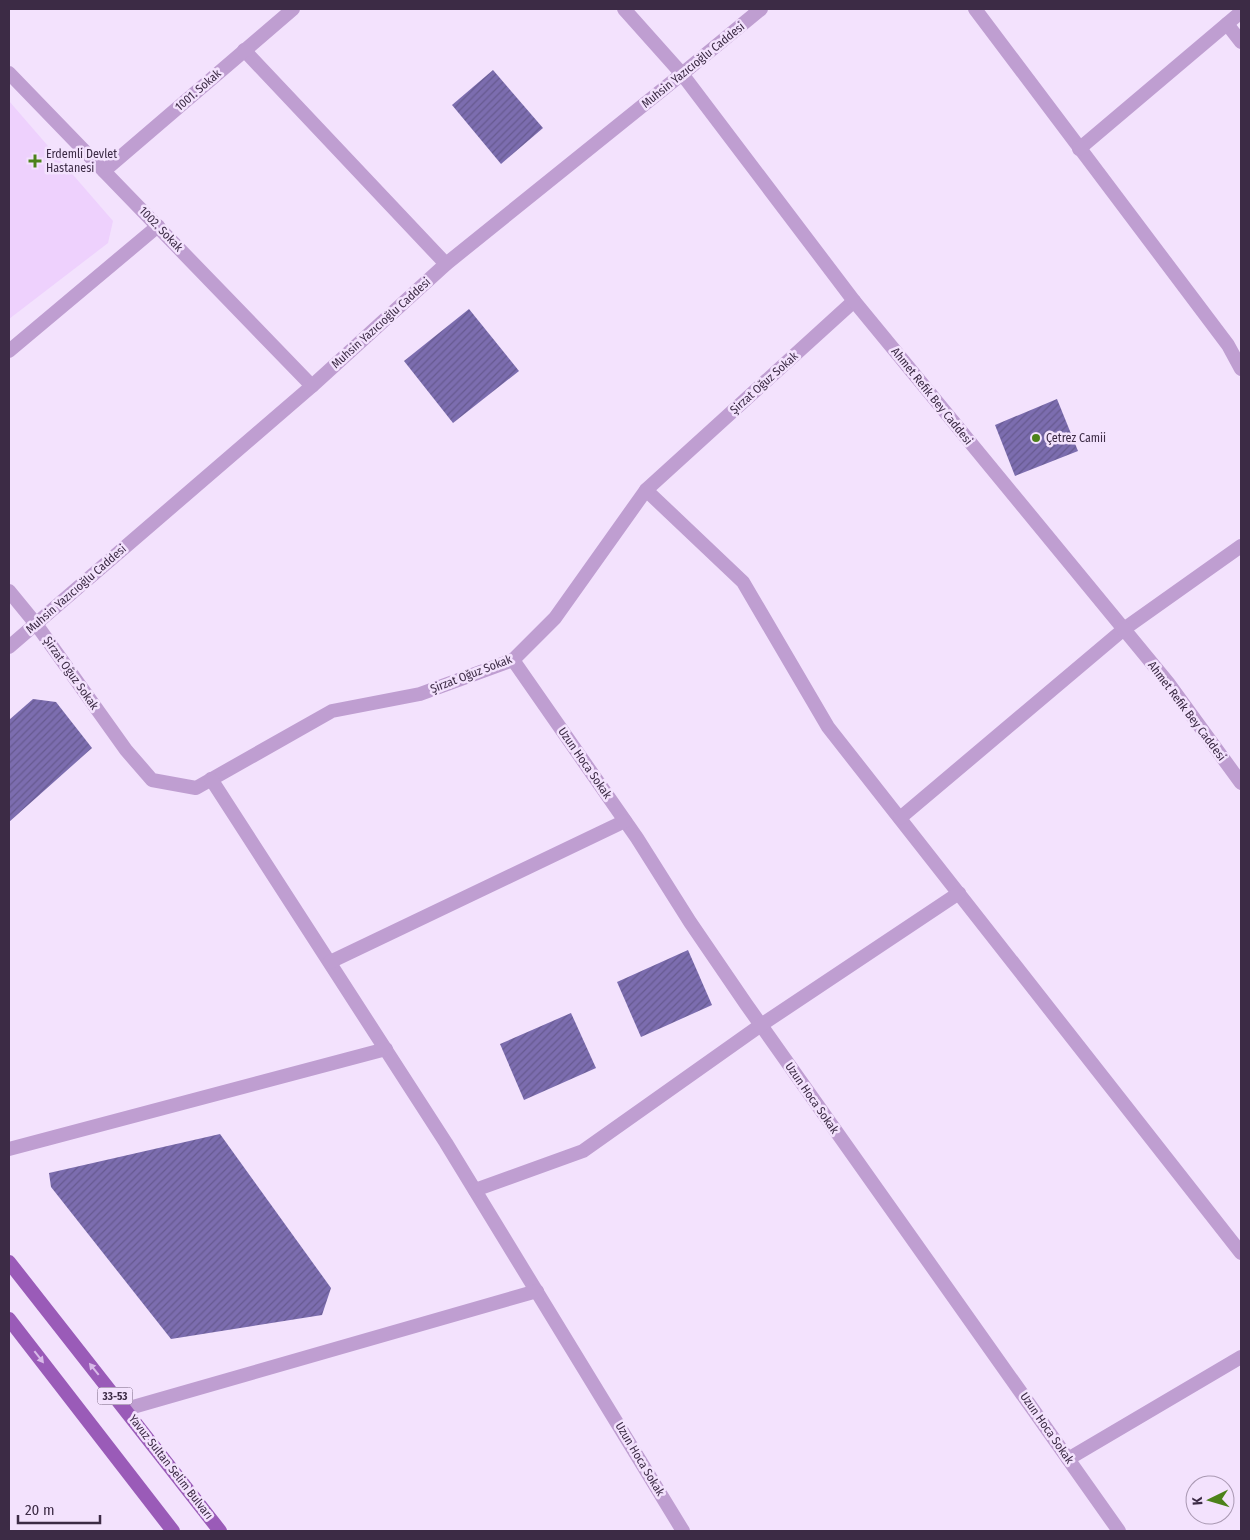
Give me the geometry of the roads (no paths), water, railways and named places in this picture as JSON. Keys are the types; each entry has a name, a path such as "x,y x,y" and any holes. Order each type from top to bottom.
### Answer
{"main road":[{"name":"Yavuz Sultan Selim Bulvarı","path":"9,1262 220,1531"},
{"name":"33-53","path":"9,1319 173,1531"}],"street":[{"name":"1001. Sokak","path":"104,172 293,9"},
{"name":"Ahmet Refik Bey Caddesi","path":"624,9 682,74 854,301 1169,684 1241,783"},
{"name":"Muhsin Yazıcıoğlu Caddesi","path":"9,647 312,386 446,264 761,9"},
{"path":"975,9 1228,345 1241,369"},
{"path":"1079,149 1241,12"},
{"path":"1227,24 1241,42"},
{"path":"244,50 446,264"},
{"name":"1002. Sokak","path":"9,73 312,386"},
{"path":"9,351 158,226"},
{"name":"Şirzat Oğuz Sokak","path":"9,591 36,624 126,750 152,780 196,788 332,710 420,694 513,660 555,618 646,490 854,301"},
{"path":"646,490 743,582 828,726 1241,1253"},
{"path":"900,818 1124,629 1241,546"},
{"name":"Uzun Hoca Sokak","path":"513,660 625,820 690,922 761,1025 1119,1531"},
{"name":"Uzun Hoca Sokak","path":"211,779 475,1190 683,1531"},
{"path":"330,962 625,820"},
{"path":"475,1190 582,1151 761,1025 959,894"},
{"path":"9,1149 386,1049"},
{"path":"126,1410 537,1291"},
{"path":"1068,1459 1241,1357"}],"place":[{"name":"Erdemli Devlet Hastanesi","path":"35,161"},
{"name":"Çetrez Camii","path":"1036,438"}]}
